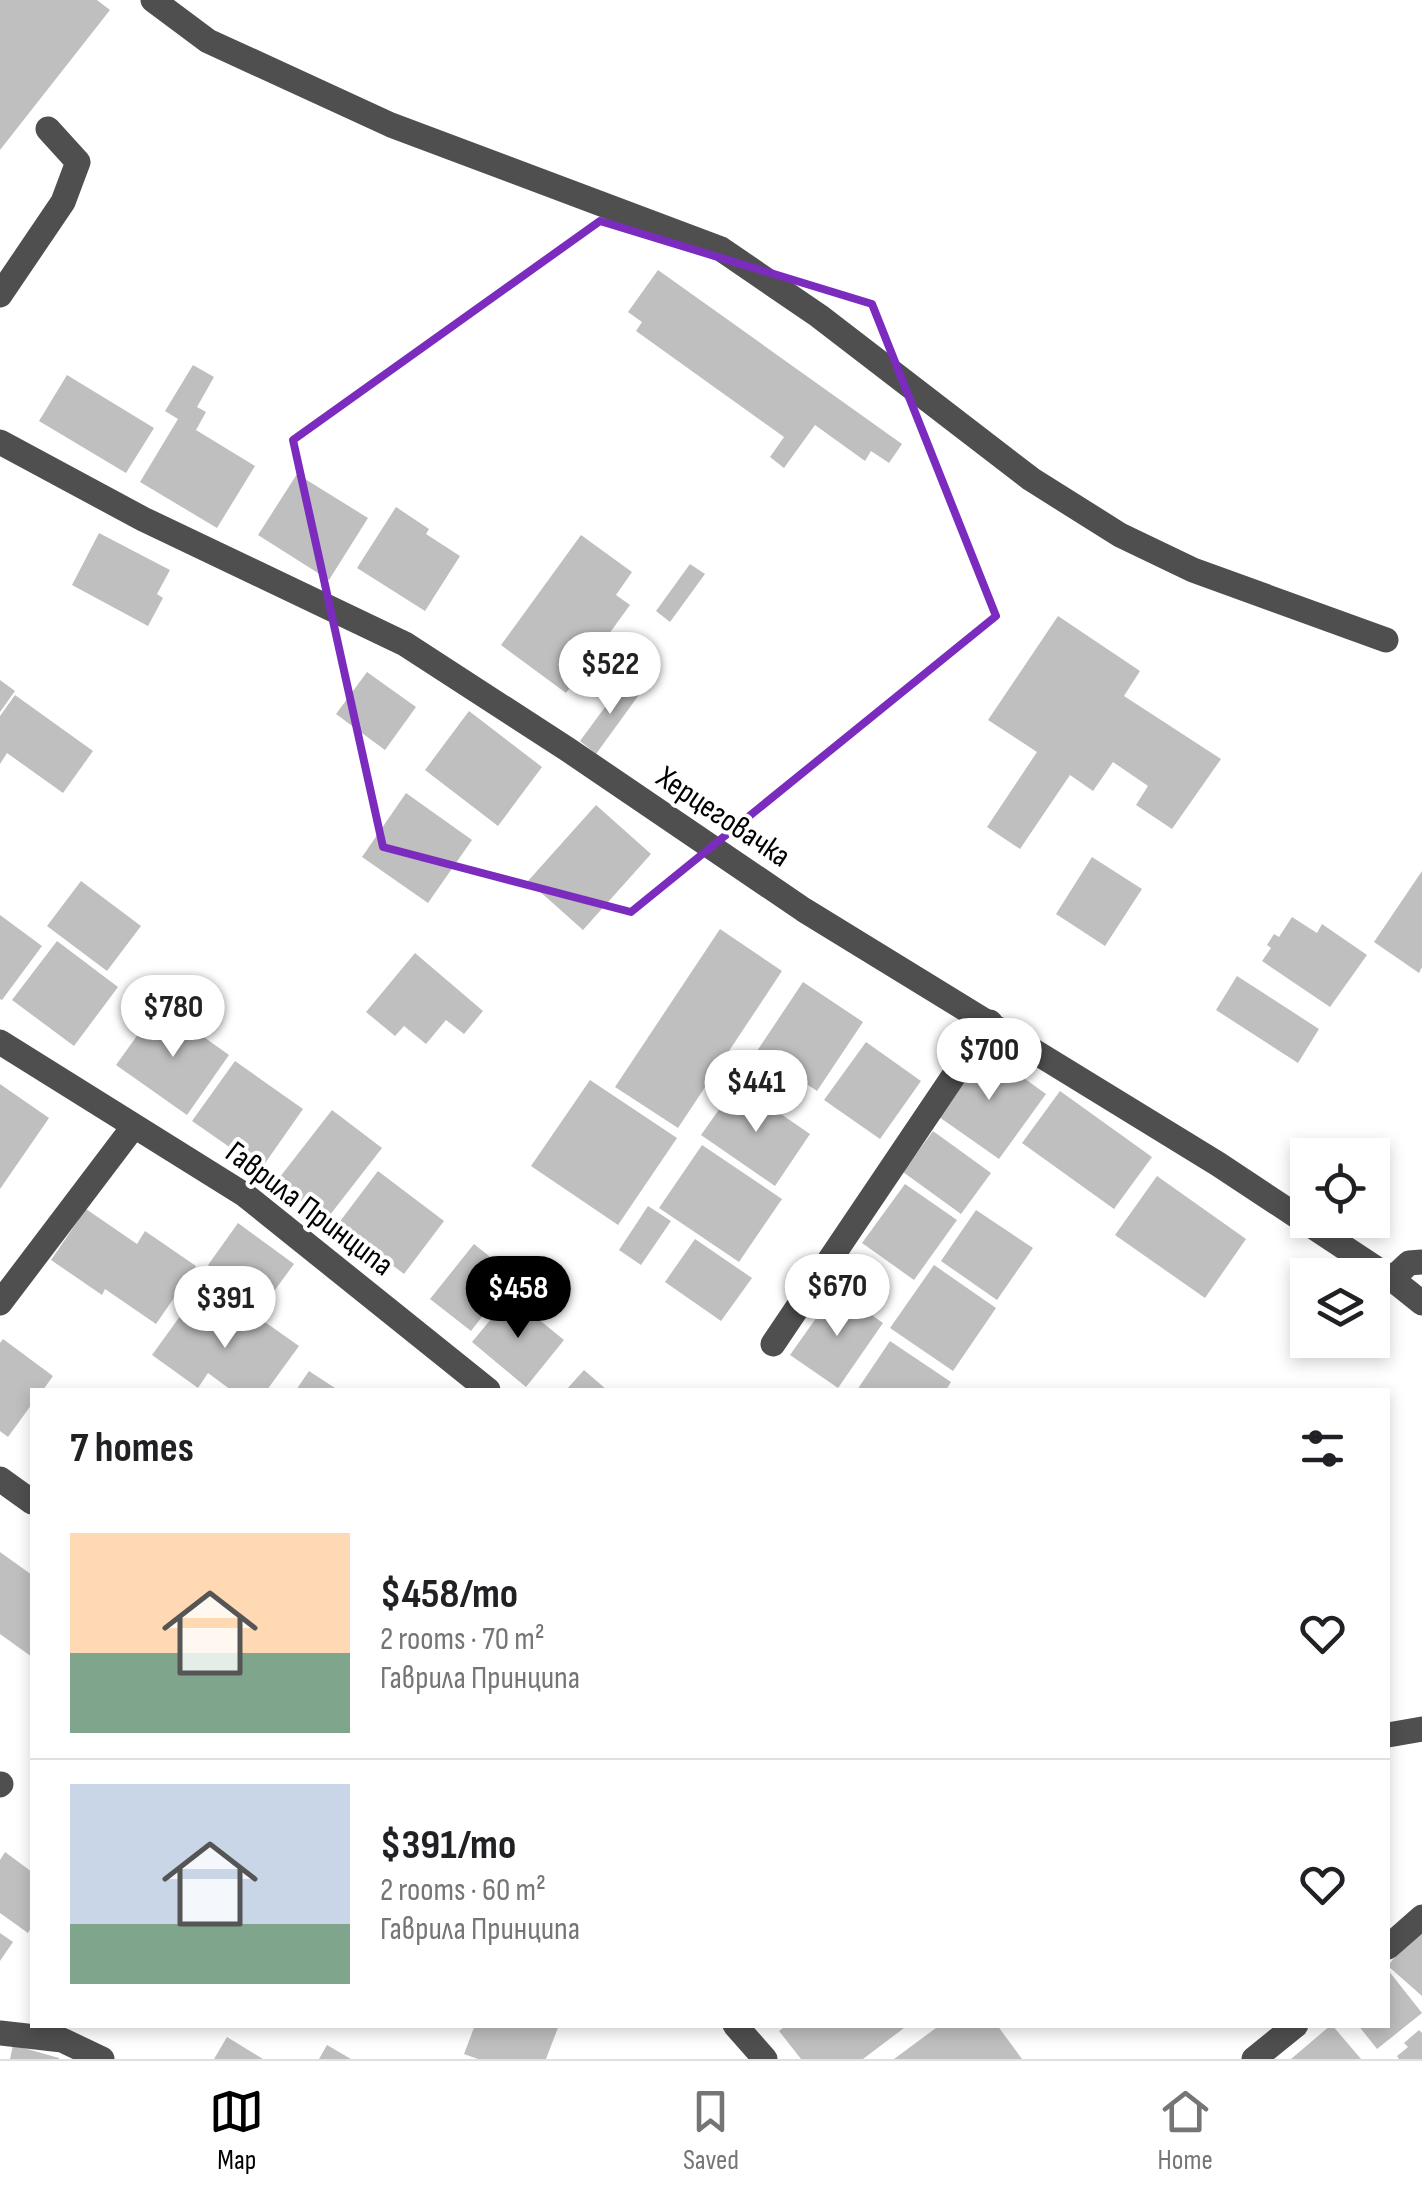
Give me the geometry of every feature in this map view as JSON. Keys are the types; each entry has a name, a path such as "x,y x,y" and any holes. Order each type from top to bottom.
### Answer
{"street":[{"path":"153,0 208,42 391,125 721,249 819,316 1031,480 1120,535 1193,570 1386,640"},
{"path":"0,295 63,202 78,162 48,129"},
{"name":"Херцеговачка","path":"0,442 143,519 405,644 804,910 1218,1164 1392,1279 1422,1304"},
{"path":"773,1344 990,1022"},
{"name":"Гаврила Принципа","path":"0,1042 245,1195 486,1388"},
{"path":"7,1295 134,1126"},
{"path":"1392,1279 1409,1262 1422,1262"},
{"path":"0,1480 30,1501"},
{"path":"1390,1735 1422,1729"},
{"path":"1390,1945 1422,1917"},
{"path":"739,2028 765,2059"},
{"path":"1254,2059 1292,2028"},
{"path":"0,2033 62,2040 102,2059"}],"highlighted area":[{"path":"600,221 872,304 996,616 631,912 383,847 293,440"}],"building":[{"path":"0,0 97,0 110,10 0,150"},
{"path":"658,270 902,444 889,463 871,451 865,461 815,425 784,468 770,457 784,437 636,331 642,322 628,312"},
{"path":"193,365 214,377 197,407 206,412 196,430 255,466 217,528 140,482 178,419 165,411"},
{"path":"67,375 154,428 126,473 39,421"},
{"path":"297,474 368,518 329,580 258,535"},
{"path":"396,507 429,529 426,534 460,556 425,611 357,568"},
{"path":"99,533 170,570 157,594 163,598 148,626 72,585"},
{"path":"581,535 632,572 616,595 630,605 566,693 501,645"},
{"path":"690,564 705,574 670,622 656,611"},
{"path":"1058,616 1140,671 1124,696 1221,759 1172,829 1136,805 1148,786 1113,762 1093,791 1070,775 1020,849 987,827 1037,752 988,720"},
{"path":"367,672 416,707 385,750 336,714"},
{"path":"0,680 15,691 0,712"},
{"path":"625,680 641,692 596,754 580,741"},
{"path":"15,695 93,751 63,793 7,753 0,764 0,716"},
{"path":"469,711 542,767 498,826 425,770"},
{"path":"406,793 472,840 428,903 362,857"},
{"path":"596,805 651,854 583,930 528,881"},
{"path":"1092,857 1142,889 1105,946 1056,914"},
{"path":"1422,871 1422,967 1419,973 1374,942"},
{"path":"81,881 141,926 107,971 47,926"},
{"path":"0,915 42,946 2,1000 0,999"},
{"path":"1292,917 1317,933 1322,924 1367,955 1330,1007 1262,961 1274,934 1279,937"},
{"path":"720,929 782,971 678,1128 615,1087"},
{"path":"57,941 118,987 74,1046 12,1000"},
{"path":"415,953 483,1011 464,1034 446,1020 426,1044 404,1026 395,1036 366,1012"},
{"path":"1237,976 1319,1029 1298,1063 1216,1010"},
{"path":"803,982 863,1022 817,1091 757,1051"},
{"path":"159,1005 229,1055 187,1115 116,1065"},
{"path":"866,1042 921,1081 880,1139 824,1100"},
{"path":"979,1046 1046,1094 999,1159 932,1112"},
{"path":"235,1061 303,1109 261,1169 192,1121"},
{"path":"590,1080 677,1138 618,1225 531,1166"},
{"path":"0,1084 49,1118 0,1189"},
{"path":"737,1084 810,1134 775,1186 701,1135"},
{"path":"1060,1091 1152,1157 1114,1209 1022,1143"},
{"path":"332,1110 382,1148 326,1220 276,1182"},
{"path":"933,1131 991,1173 961,1214 903,1172"},
{"path":"702,1145 782,1199 739,1262 659,1208"},
{"path":"378,1171 444,1221 404,1274 338,1224"},
{"path":"1157,1176 1246,1239 1205,1298 1115,1235"},
{"path":"905,1184 957,1220 914,1280 862,1243"},
{"path":"648,1206 671,1221 641,1265 619,1250"},
{"path":"86,1209 137,1244 145,1231 196,1266 156,1324 105,1289 102,1295 51,1260"},
{"path":"976,1210 1033,1248 997,1300 941,1261"},
{"path":"238,1223 294,1264 264,1305 208,1265"},
{"path":"695,1239 752,1278 721,1321 665,1282"},
{"path":"474,1244 514,1276 471,1331 430,1299"},
{"path":"934,1265 996,1308 953,1371 890,1328"},
{"path":"836,1290 883,1323 838,1388 790,1355"},
{"path":"510,1296 564,1340 526,1387 472,1342"},
{"path":"191,1301 236,1333 251,1312 299,1346 268,1388 228,1388 208,1373 198,1388 152,1355"},
{"path":"3,1339 53,1376 44,1388 30,1388 30,1407 8,1437 0,1431"},
{"path":"890,1341 951,1382 947,1388 858,1388"},
{"path":"584,1370 605,1388 568,1388"},
{"path":"309,1371 335,1388 297,1388"},
{"path":"0,1552 30,1574 30,1656 0,1634"},
{"path":"5,1852 30,1871 28,1933 0,1913 0,1860"},
{"path":"1422,1920 1422,1996 1390,1968"},
{"path":"0,1933 13,1942 0,1961"},
{"path":"1390,1973 1422,2013 1377,2049 1360,2028 1390,2028"},
{"path":"474,2028 558,2028 546,2059 478,2059 464,2054"},
{"path":"904,2028 863,2059 801,2059 779,2031"},
{"path":"936,2028 999,2028 1022,2059 894,2059"},
{"path":"1327,2028 1334,2028 1361,2059 1291,2059"},
{"path":"1419,2030 1422,2059 1399,2059 1397,2056 1408,2047 1404,2043"},
{"path":"227,2037 263,2059 214,2059"},
{"path":"13,2045 59,2058 59,2059 10,2059"},
{"path":"327,2045 351,2059 319,2059"}]}
